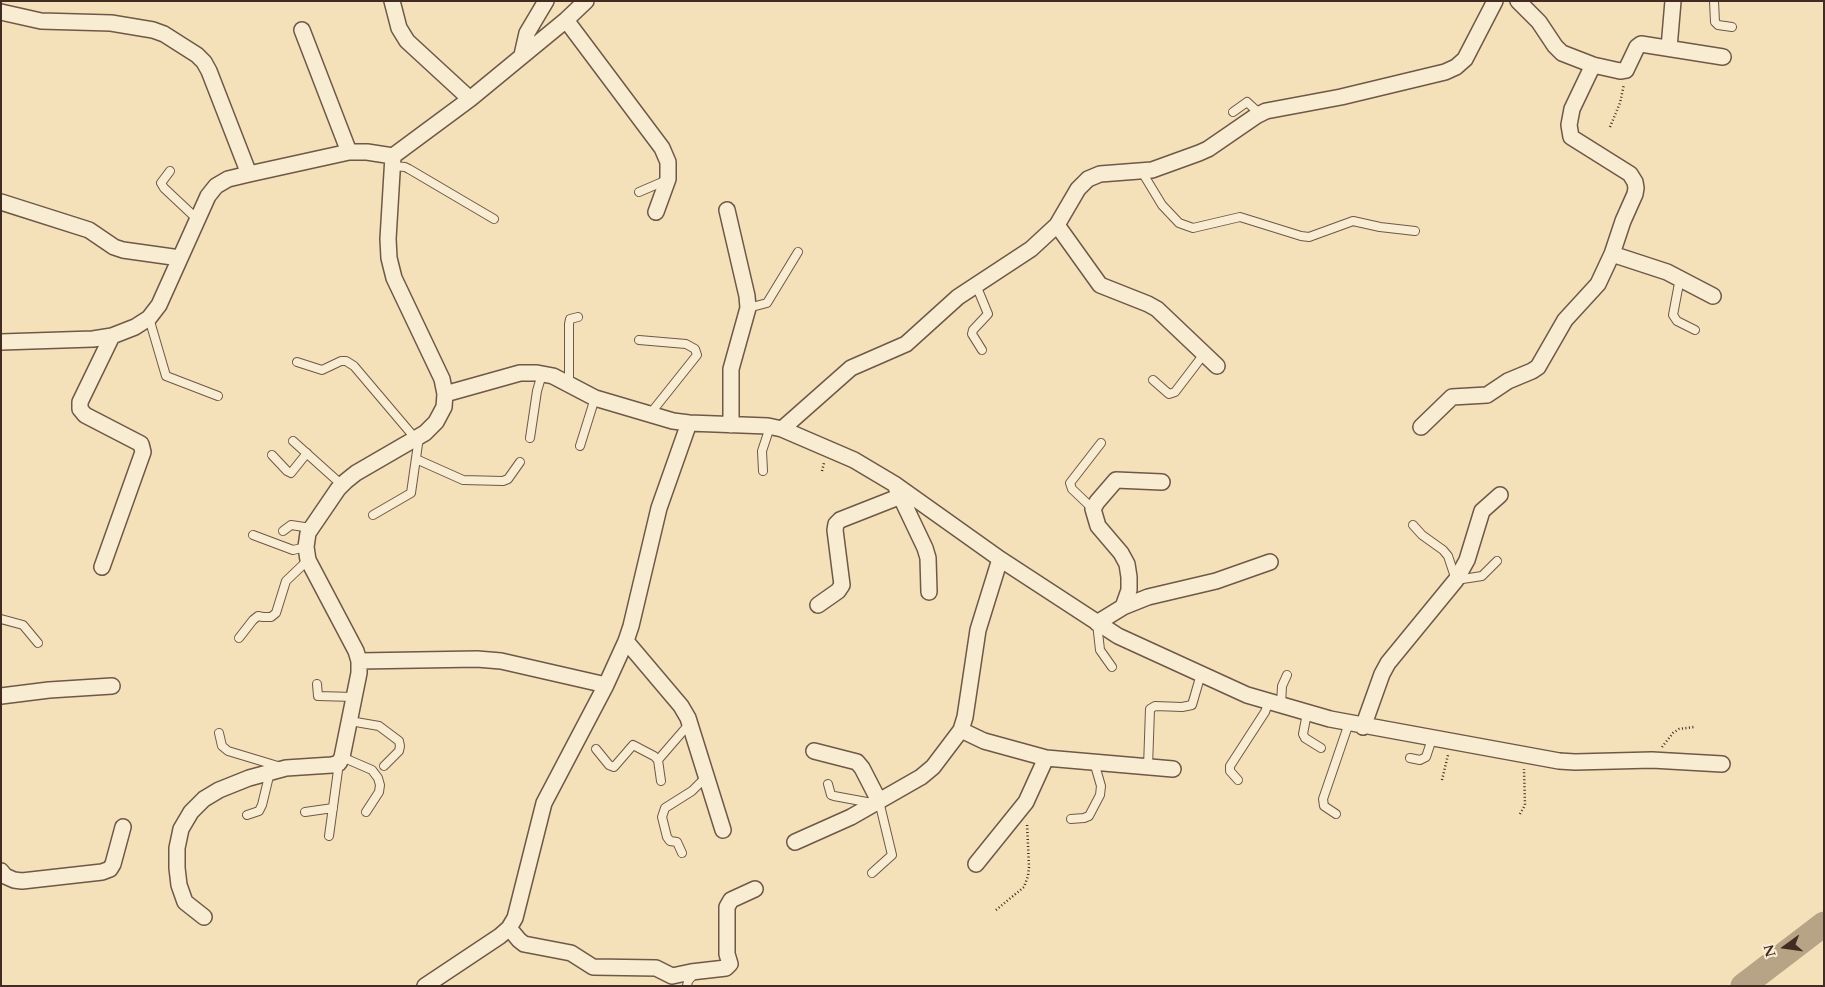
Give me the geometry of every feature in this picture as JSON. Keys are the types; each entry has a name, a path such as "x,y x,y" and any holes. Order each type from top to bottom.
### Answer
{"street":[{"path":"392,1 400,28 407,41 470,99"},
{"path":"522,55 527,33 546,1"},
{"path":"204,918 186,902 179,885 177,848 181,829 191,812 204,799 249,778 286,768 332,765 340,760 350,721 359,673 359,661 356,651 307,553 308,533 342,485 356,473 417,437 436,422 444,407 445,394 442,379 394,278 389,258 388,239 393,161 566,20 586,1"},
{"path":"776,428 851,368 906,344 948,304 1031,249 1057,225 1078,189 1088,179 1100,174 1152,170 1208,148 1260,114 1277,108 1350,95 1445,72 1456,67 1465,59 1496,1"},
{"path":"1518,1 1533,16 1562,53 1593,65 1620,71 1626,70 1637,47 1641,44 1722,57"},
{"path":"1669,48 1673,1"},
{"path":"1,12 41,22 112,23 153,30 164,34 197,55 209,71 249,174"},
{"path":"566,20 662,148 668,162 668,179 656,212"},
{"path":"302,30 349,152"},
{"path":"1421,427 1452,397 1487,395 1508,381 1532,371 1538,366 1565,320 1598,284 1612,254 1623,221 1635,194 1635,182 1630,174 1571,136 1569,125 1572,109 1593,65"},
{"path":"1,342 93,340 135,328 149,318 159,305 208,196 216,186 228,180 349,152 367,152 393,161"},
{"path":"1,202 89,230 114,247 123,250 180,258"},
{"path":"727,210 747,296 748,308 732,369 730,425"},
{"path":"1057,225 1100,285 1157,309 1217,366"},
{"path":"1612,254 1657,267 1713,296"},
{"path":"102,567 144,452 141,444 85,415 80,409 80,402 112,336"},
{"path":"445,394 520,373 542,374 553,376 594,398 689,424 776,428 854,460 1118,636 1247,695 1307,713 1356,725 1432,739 1528,756 1575,762 1652,760 1722,764"},
{"path":"425,986 500,936 509,928 515,918 544,803 606,685 626,640 659,508 689,424"},
{"path":"1123,607 1129,590 1130,577 1121,553 1098,526 1093,509 1116,480 1162,482"},
{"path":"898,490 925,548 928,558 929,592"},
{"path":"818,606 838,591 842,585 835,530 836,524 840,520 898,490"},
{"path":"1356,725 1388,663 1456,580 1468,560 1482,512 1500,495"},
{"path":"795,842 851,817 921,777 933,767 961,730 965,717 978,630 1000,559"},
{"path":"1097,623 1123,607 1148,597 1216,582 1270,562"},
{"path":"626,640 681,706 690,723 724,830"},
{"path":"359,661 477,659 501,661 606,685"},
{"path":"1,696 49,690 112,686"},
{"path":"961,730 984,741 1046,758 1173,769"},
{"path":"814,750 857,762 862,768 876,802"},
{"path":"976,864 1026,802 1046,758"},
{"path":"1,871 14,880 22,881 102,872 110,869 113,864 123,827"},
{"path":"509,928 518,940 524,944 571,953 593,966 656,968 672,976 726,968 730,964 727,954 727,907 731,900 754,889"}],"lane":[{"path":"1714,1 1715,22 1718,25 1732,27"},
{"path":"1233,112 1247,102 1260,114"},
{"path":"393,161 494,220"},
{"path":"170,171 161,183 197,219"},
{"path":"1142,172 1162,205 1179,223 1193,228 1240,217 1301,236 1308,236 1353,221 1380,227 1415,231"},
{"path":"640,192 668,179"},
{"path":"748,308 767,303 798,252"},
{"path":"1680,278 1673,315 1677,321 1695,330"},
{"path":"976,285 988,314 973,330 972,334 982,350"},
{"path":"570,385 568,324 570,319 578,317"},
{"path":"149,318 166,376 218,396"},
{"path":"639,340 686,344 695,350 697,355 650,414"},
{"path":"1153,380 1169,394 1175,392 1204,354"},
{"path":"297,362 322,370 341,361 346,361 354,366 417,437 411,493 373,515"},
{"path":"530,438 537,391 542,374"},
{"path":"580,446 594,398"},
{"path":"763,470 762,451 776,428"},
{"path":"294,440 342,485"},
{"path":"1093,509 1072,489 1070,483 1101,443"},
{"path":"272,455 287,471 291,472 307,453"},
{"path":"416,459 463,480 503,481 508,479 520,462"},
{"path":"283,532 291,525 311,528"},
{"path":"1413,525 1422,536 1443,550 1448,556 1456,580 1482,576 1497,561"},
{"path":"239,638 258,616 271,616 276,613 286,581 307,553 253,535"},
{"path":"1,619 23,624 38,643"},
{"path":"1097,623 1100,650 1112,667"},
{"path":"1148,767 1150,710 1155,706 1182,707 1192,705 1201,674"},
{"path":"1238,780 1230,771 1230,766 1265,712 1275,703 1287,675"},
{"path":"317,684 318,696 354,697"},
{"path":"1307,713 1303,734 1305,738 1321,748"},
{"path":"350,721 379,726 399,741 399,751 384,766"},
{"path":"658,760 690,723"},
{"path":"1336,814 1324,806 1323,799 1356,725"},
{"path":"219,734 222,746 228,751 286,768"},
{"path":"1410,758 1420,760 1426,757 1432,739"},
{"path":"596,749 609,765 614,767 633,745 658,760 661,781"},
{"path":"329,836 340,760 372,770 378,778 379,792 366,812"},
{"path":"1070,819 1089,816 1100,795 1101,786 1094,762"},
{"path":"246,815 259,811 270,772"},
{"path":"682,853 677,842 670,841 667,838 662,817 666,808 692,791 707,776"},
{"path":"828,784 831,795 876,802 892,855 872,873"},
{"path":"305,812 333,808"},
{"path":"687,986 688,981 696,972"}],"path":[{"path":"1610,127 1620,103 1626,70"},
{"path":"1652,760 1672,733 1679,729 1694,727"},
{"path":"1442,780 1451,742"},
{"path":"1520,814 1525,805 1523,770 1528,756"},
{"path":"996,910 1024,887 1028,876 1026,802"}],"waterway":[{"path":"1743,986 1824,924"}]}
